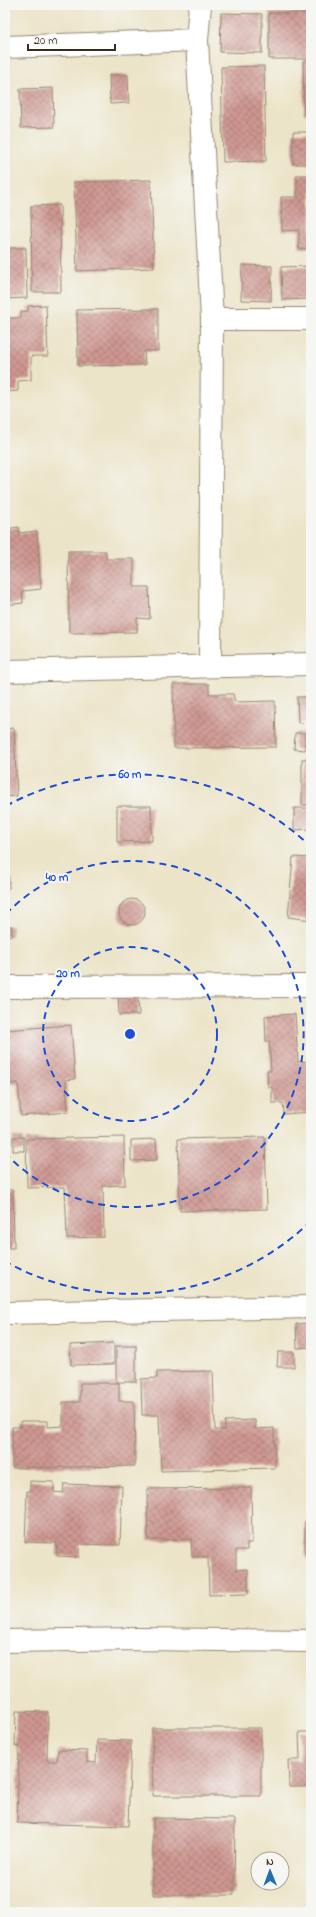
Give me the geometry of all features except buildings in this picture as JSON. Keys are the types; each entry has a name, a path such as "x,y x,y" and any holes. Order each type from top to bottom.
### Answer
{"street":[{"path":"200,5 197,40 212,319 210,665"},
{"path":"5,47 197,40"},
{"path":"212,319 311,319"},
{"path":"5,671 210,665 311,664"},
{"path":"5,987 311,986"},
{"path":"5,1313 311,1307"},
{"path":"5,1641 139,1639 311,1641"}]}
